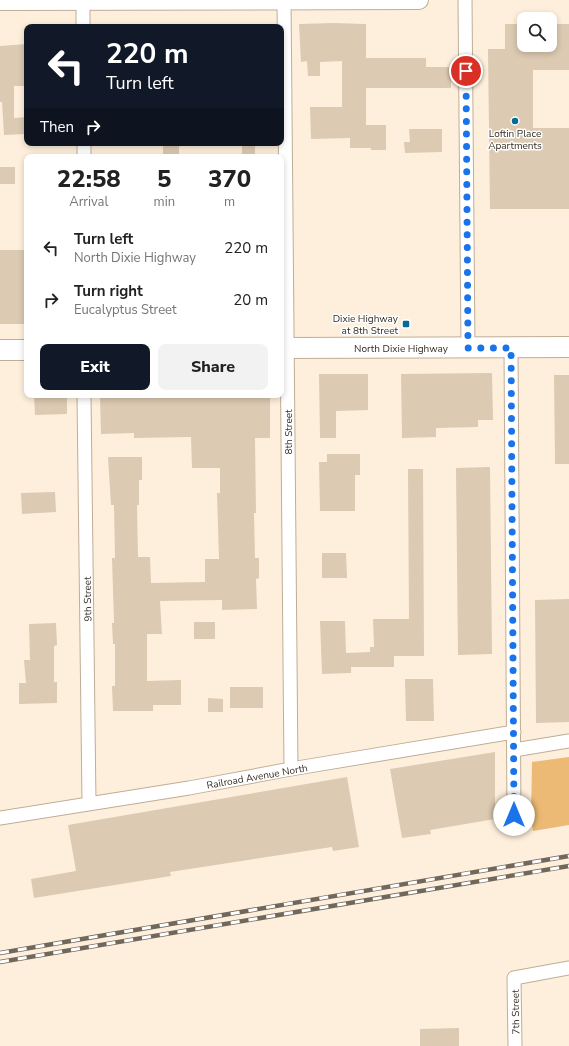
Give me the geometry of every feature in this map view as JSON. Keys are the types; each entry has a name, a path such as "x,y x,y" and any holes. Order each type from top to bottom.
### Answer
{"main road":[{"name":"North Dixie Highway","path":"284,348 569,348"},
{"path":"0,350 24,350"}],"street":[{"name":"8th Street","path":"284,0 284,348 291,769"},
{"path":"0,1 419,0"},
{"path":"465,0 468,348"},
{"path":"83,1 83,24"},
{"path":"511,348 514,815"},
{"name":"9th Street","path":"84,398 89,803"},
{"name":"Railroad Avenue North","path":"0,818 189,788 291,769 514,732"},
{"path":"514,750 569,741"},
{"name":"7th Street","path":"515,1046 514,978 569,968"}],"shaded area":[{"path":"569,757 569,825 533,831 531,817 532,762"}],"building":[{"path":"299,24 366,24 366,58 426,58 426,67 451,67 451,88 366,88 366,125 386,125 386,150 350,148 350,138 311,139 310,107 342,107 342,61 320,62 320,76 308,76 307,61 301,62"},
{"name":"Loftin Place Apartments","path":"505,24 517,24 517,52 557,52 557,24 569,24 569,70 533,70 533,128 569,128 569,209 490,209 488,49 505,49"},
{"path":"24,44 24,86 14,86 14,118 24,117 24,134 4,135 2,102 0,102 0,46"},
{"path":"409,129 442,129 442,152 405,153 404,142 410,142"},
{"path":"163,146 179,146 179,154 163,154"},
{"path":"242,146 255,146 255,154 242,154"},
{"path":"0,167 15,167 15,184 0,184"},
{"path":"0,250 24,250 24,324 0,324"},
{"path":"492,373 493,420 478,420 478,427 436,428 436,437 402,438 401,374"},
{"path":"319,374 368,374 368,410 336,411 336,438 320,438"},
{"path":"554,375 569,375 569,464 555,464"},
{"path":"34,398 67,398 67,414 35,415"},
{"path":"100,398 270,398 270,438 255,438 255,558 259,558 259,578 256,579 257,609 222,610 222,600 160,601 162,634 147,634 147,681 181,680 181,705 153,705 153,711 113,711 112,686 115,686 115,644 113,644 112,623 114,623 112,558 115,558 114,505 111,505 108,457 142,457 142,480 139,480 139,505 137,505 138,557 150,557 151,583 205,582 205,559 219,559 217,493 220,493 220,468 192,468 191,437 134,438 134,433 101,434"},
{"path":"327,454 360,454 360,475 355,475 355,511 320,511 319,462 327,462"},
{"path":"490,467 492,654 458,655 456,468"},
{"path":"408,469 423,469 424,656 394,656 394,667 351,667 351,673 322,674 320,621 345,621 346,653 370,652 370,647 374,647 373,619 409,619"},
{"path":"55,492 56,512 22,514 21,493"},
{"path":"322,553 346,553 347,578 322,578"},
{"path":"569,599 569,722 536,723 535,600"},
{"path":"194,622 215,622 215,639 194,639"},
{"path":"56,623 57,645 54,646 54,682 57,682 57,703 19,704 19,683 26,683 24,660 30,660 29,624"},
{"path":"405,679 433,679 434,721 406,721"},
{"path":"230,687 263,687 263,708 230,708"},
{"path":"208,698 223,699 223,712 208,712"},
{"path":"495,752 495,819 430,830 431,834 402,838 390,769"},
{"path":"347,777 359,847 333,851 332,847 170,872 171,876 34,898 31,879 76,871 68,825"},
{"path":"459,1028 459,1046 420,1046 420,1029"}],"railway":[{"path":"0,953 569,856"},
{"path":"0,962 569,866"}],"place":[{"name":"Loftin Place Apartments","path":"515,121"},
{"name":"Dixie Highway at 8th Street","path":"406,324"}],"route":[{"path":"466,71 468,348 511,348 514,815"}]}
